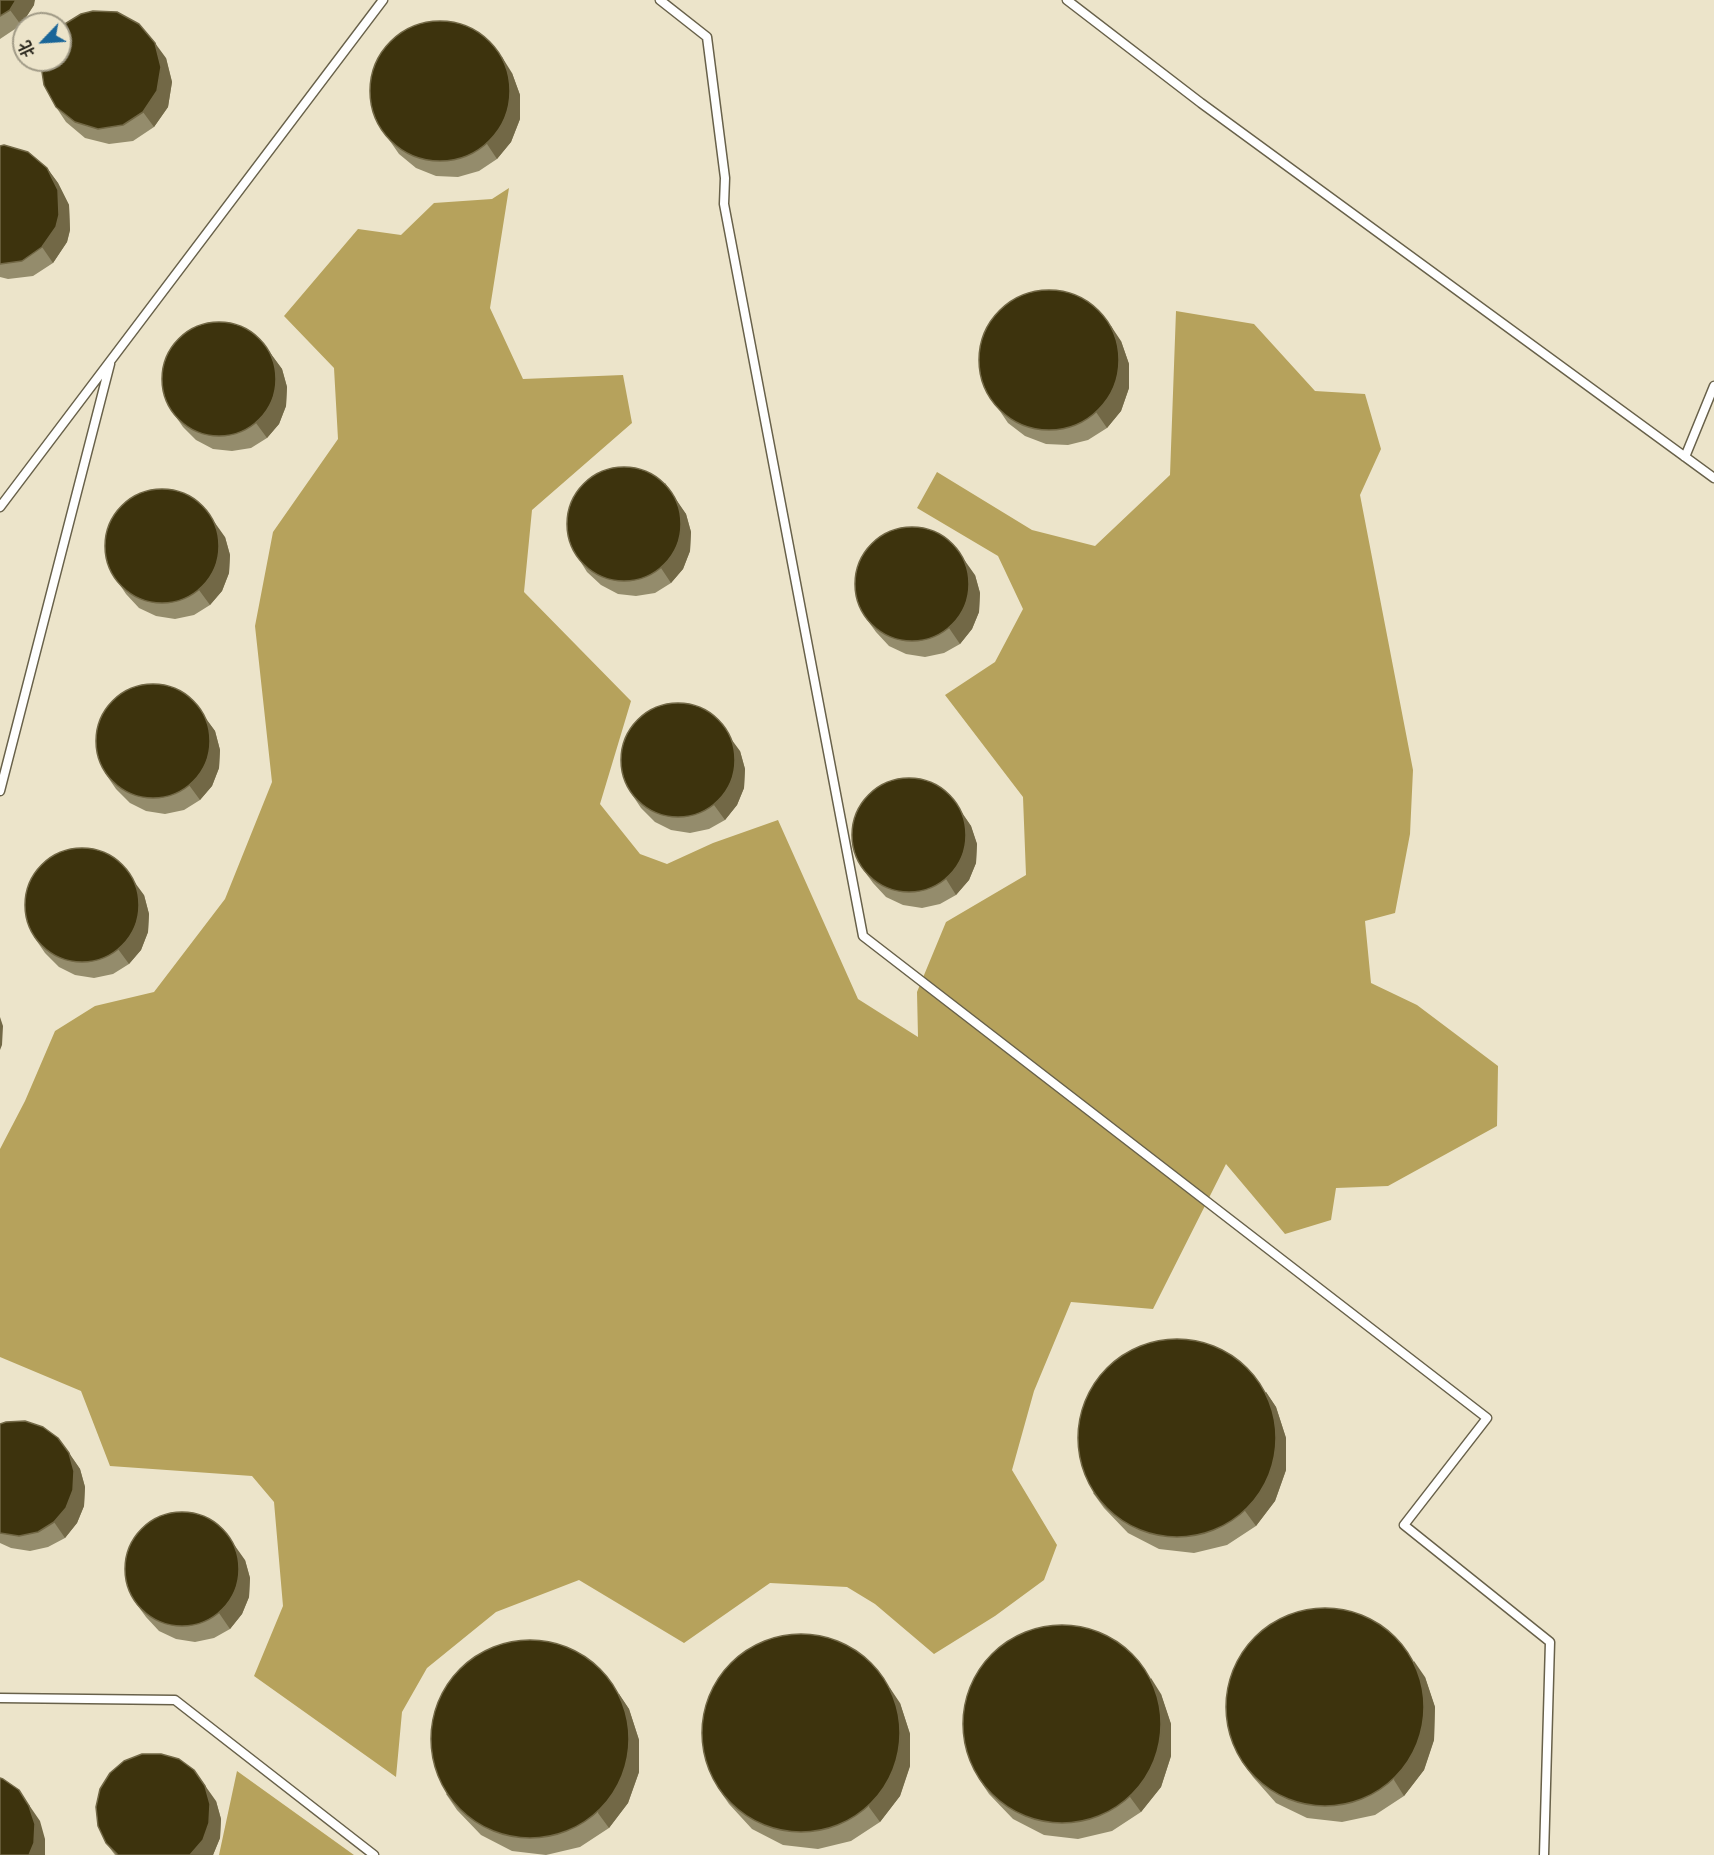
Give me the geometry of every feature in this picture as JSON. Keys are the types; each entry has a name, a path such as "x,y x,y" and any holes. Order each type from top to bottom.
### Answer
{"lane":[{"path":"0,507 383,0"},
{"path":"660,0 707,37 725,178 724,204 863,936 1487,1418 1404,1525 1550,1642 1544,1855"},
{"path":"1067,0 1201,103 1714,478"},
{"path":"0,791 111,360"},
{"path":"1685,457 1714,386"},
{"path":"0,1698 175,1700 374,1855"}],"shaded area":[{"path":"509,188 490,308 523,379 623,375 632,423 532,510 524,592 631,701 600,804 640,854 667,864 713,843 778,820 858,999 918,1037 917,992 946,922 1026,875 1023,797 945,695 995,662 1023,609 998,556 917,508 937,472 1032,530 1095,546 1170,475 1176,311 1254,324 1315,391 1365,394 1381,449 1360,495 1413,770 1410,834 1395,913 1365,921 1371,983 1417,1005 1498,1066 1497,1126 1388,1186 1336,1188 1331,1220 1285,1234 1226,1164 1153,1309 1071,1302 1034,1391 1012,1470 1057,1545 1044,1580 995,1616 934,1654 875,1604 847,1587 770,1583 684,1643 579,1580 496,1612 427,1668 402,1712 396,1777 254,1676 283,1606 274,1502 252,1476 110,1466 81,1391 0,1357 0,1149 25,1101 55,1031 95,1006 154,992 225,899 272,782 255,626 273,532 338,439 334,368 284,316 358,229 401,235 434,203 492,199"},
{"path":"237,1771 354,1855 219,1855"}],"building":[{"path":"0,0 16,0 10,10 0,16"},
{"path":"93,11 117,12 139,24 155,43 161,67 157,91 143,112 123,125 98,129 75,122 56,107 44,85 42,72 72,72 72,20"},
{"path":"440,21 467,26 489,42 505,64 510,91 505,118 489,140 467,156 440,161 413,156 391,140 375,118 370,91 375,64 391,42 413,26"},
{"path":"4,145 28,152 47,168 58,190 59,215 56,227 42,247 22,261 0,264 0,146"},
{"path":"1049,290 1076,295 1098,311 1114,333 1119,360 1114,387 1098,409 1076,425 1049,430 1022,425 1000,409 984,387 979,360 984,333 1000,311 1022,295"},
{"path":"219,322 241,326 259,339 272,357 276,379 272,401 259,419 241,432 219,436 197,432 179,419 166,401 162,379 166,357 179,339 197,326"},
{"path":"624,467 646,471 664,484 677,502 681,524 677,546 664,564 646,577 624,581 602,577 584,564 571,546 567,524 571,502 584,484 602,471"},
{"path":"162,489 184,493 202,506 215,524 219,546 215,568 202,586 184,599 162,603 140,599 122,586 109,568 105,546 109,524 122,506 140,493"},
{"path":"912,527 934,531 952,544 965,562 969,584 965,606 952,624 934,637 912,641 890,637 872,624 859,606 855,584 859,562 872,544 890,531"},
{"path":"153,684 175,688 193,701 206,719 210,741 206,763 193,781 175,794 153,798 131,794 113,781 100,763 96,741 100,719 113,701 131,688"},
{"path":"678,703 700,707 718,720 731,738 735,760 731,782 718,800 700,813 678,817 656,813 638,800 625,782 621,760 625,738 638,720 656,707"},
{"path":"909,778 931,782 949,795 962,813 966,835 962,857 949,875 931,888 909,892 887,888 869,875 856,857 852,835 856,813 869,795 887,782"},
{"path":"82,848 104,852 122,865 135,883 139,905 135,927 122,945 104,958 82,962 60,958 42,945 29,927 25,905 29,883 42,865 60,852"},
{"path":"1167,1339 1187,1339 1215,1346 1240,1361 1254,1375 1269,1400 1276,1428 1276,1448 1269,1476 1254,1501 1240,1515 1206,1533 1187,1537 1167,1537 1139,1530 1114,1515 1100,1501 1082,1467 1078,1448 1078,1428 1085,1400 1100,1375 1114,1361 1148,1343"},
{"path":"25,1421 43,1427 58,1438 69,1453 74,1471 73,1490 66,1508 54,1522 38,1532 19,1536 0,1533 0,1424"},
{"path":"182,1512 204,1516 222,1529 235,1547 239,1569 235,1591 222,1609 204,1622 182,1626 160,1622 142,1609 129,1591 125,1569 129,1547 142,1529 160,1516"},
{"path":"1315,1608 1335,1608 1363,1615 1388,1630 1402,1644 1417,1669 1424,1697 1424,1717 1417,1745 1402,1770 1388,1784 1354,1802 1335,1806 1315,1806 1287,1799 1262,1784 1248,1770 1230,1736 1226,1717 1226,1697 1233,1669 1248,1644 1262,1630 1296,1612"},
{"path":"1052,1625 1072,1625 1100,1632 1125,1647 1139,1661 1154,1686 1161,1714 1161,1734 1154,1762 1139,1787 1125,1801 1091,1819 1072,1823 1052,1823 1024,1816 999,1801 985,1787 967,1753 963,1734 963,1714 970,1686 985,1661 999,1647 1033,1629"},
{"path":"791,1634 811,1634 839,1641 864,1656 878,1670 893,1695 900,1723 900,1743 893,1771 878,1796 864,1810 830,1828 811,1832 791,1832 763,1825 738,1810 724,1796 706,1762 702,1743 702,1723 709,1695 724,1670 738,1656 772,1638"},
{"path":"520,1640 540,1640 568,1647 593,1662 607,1676 622,1701 629,1729 629,1749 622,1777 607,1802 593,1816 559,1834 540,1838 520,1838 492,1831 467,1816 453,1802 435,1768 431,1749 431,1729 438,1701 453,1676 467,1662 501,1644"},
{"path":"142,1754 161,1754 179,1759 194,1770 205,1786 210,1804 209,1823 203,1840 190,1855 118,1855 106,1843 98,1826 96,1807 100,1789 110,1773 124,1761"},
{"path":"0,1778 19,1790 29,1806 35,1824 34,1843 29,1855 0,1855"}]}
